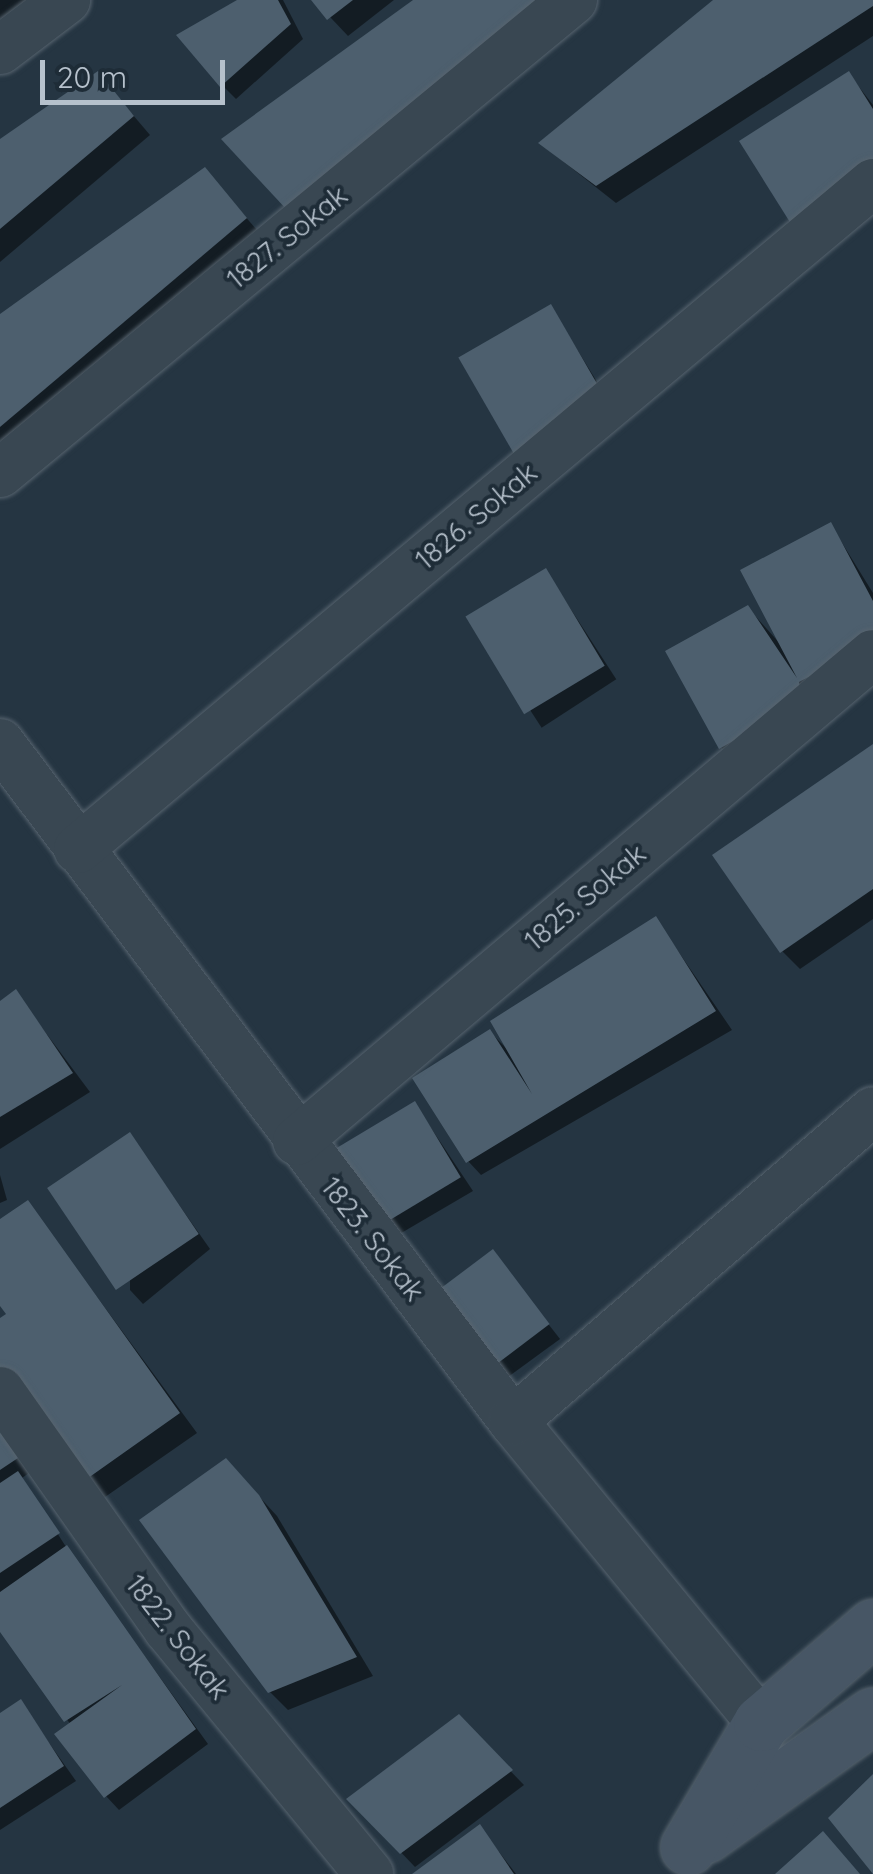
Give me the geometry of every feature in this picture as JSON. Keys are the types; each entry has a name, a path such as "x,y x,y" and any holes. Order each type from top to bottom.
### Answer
{"main road":[{"path":"675,1861 761,1724 873,1627"},
{"path":"675,1861 873,1715"}],"street":[{"path":"0,50 66,0"},
{"name":"1827. Sokak","path":"0,472 573,0"},
{"name":"1826. Sokak","path":"78,849 873,183"},
{"name":"1825. Sokak","path":"297,1140 873,654"},
{"name":"1823. Sokak","path":"0,744 513,1420 761,1724"},
{"path":"513,1420 873,1111"},
{"name":"1822. Sokak","path":"0,1391 168,1629 369,1874"}],"building":[{"path":"237,0 278,0 291,24 220,87 176,35"},
{"path":"311,0 353,0 327,20"},
{"path":"413,0 541,0 301,225 221,139"},
{"path":"713,0 873,0 873,6 596,186 538,143"},
{"path":"98,71 134,116 0,229 0,139"},
{"path":"849,71 873,109 873,176 793,227 739,141"},
{"path":"205,167 247,218 0,427 0,314"},
{"path":"551,304 607,401 514,454 458,358"},
{"path":"831,522 873,601 873,643 799,682 802,702 719,749 665,651 748,605 797,678 740,570"},
{"path":"546,568 605,666 524,714 465,616"},
{"path":"873,744 873,889 780,953 712,855"},
{"path":"656,916 716,1011 466,1163 412,1078 490,1029 532,1094 490,1021"},
{"path":"16,989 73,1073 0,1117 0,1001"},
{"path":"415,1101 461,1177 370,1232 324,1156"},
{"path":"130,1132 199,1234 116,1290 47,1188"},
{"path":"28,1200 180,1413 74,1488 0,1383 0,1318 6,1314 0,1306 0,1219"},
{"path":"493,1249 550,1324 484,1373 428,1298"},
{"path":"0,1425 21,1456 0,1470"},
{"path":"226,1458 259,1495 357,1657 268,1693 139,1520"},
{"path":"18,1471 60,1533 0,1573 0,1483"},
{"path":"67,1545 196,1729 104,1798 54,1734 122,1685 64,1722 0,1632 0,1592"},
{"path":"21,1699 64,1766 0,1808 0,1713"},
{"path":"459,1714 513,1770 400,1854 346,1799"},
{"path":"873,1774 873,1874 828,1818"},
{"path":"480,1824 514,1874 412,1874"},
{"path":"823,1831 860,1874 775,1874"}]}
